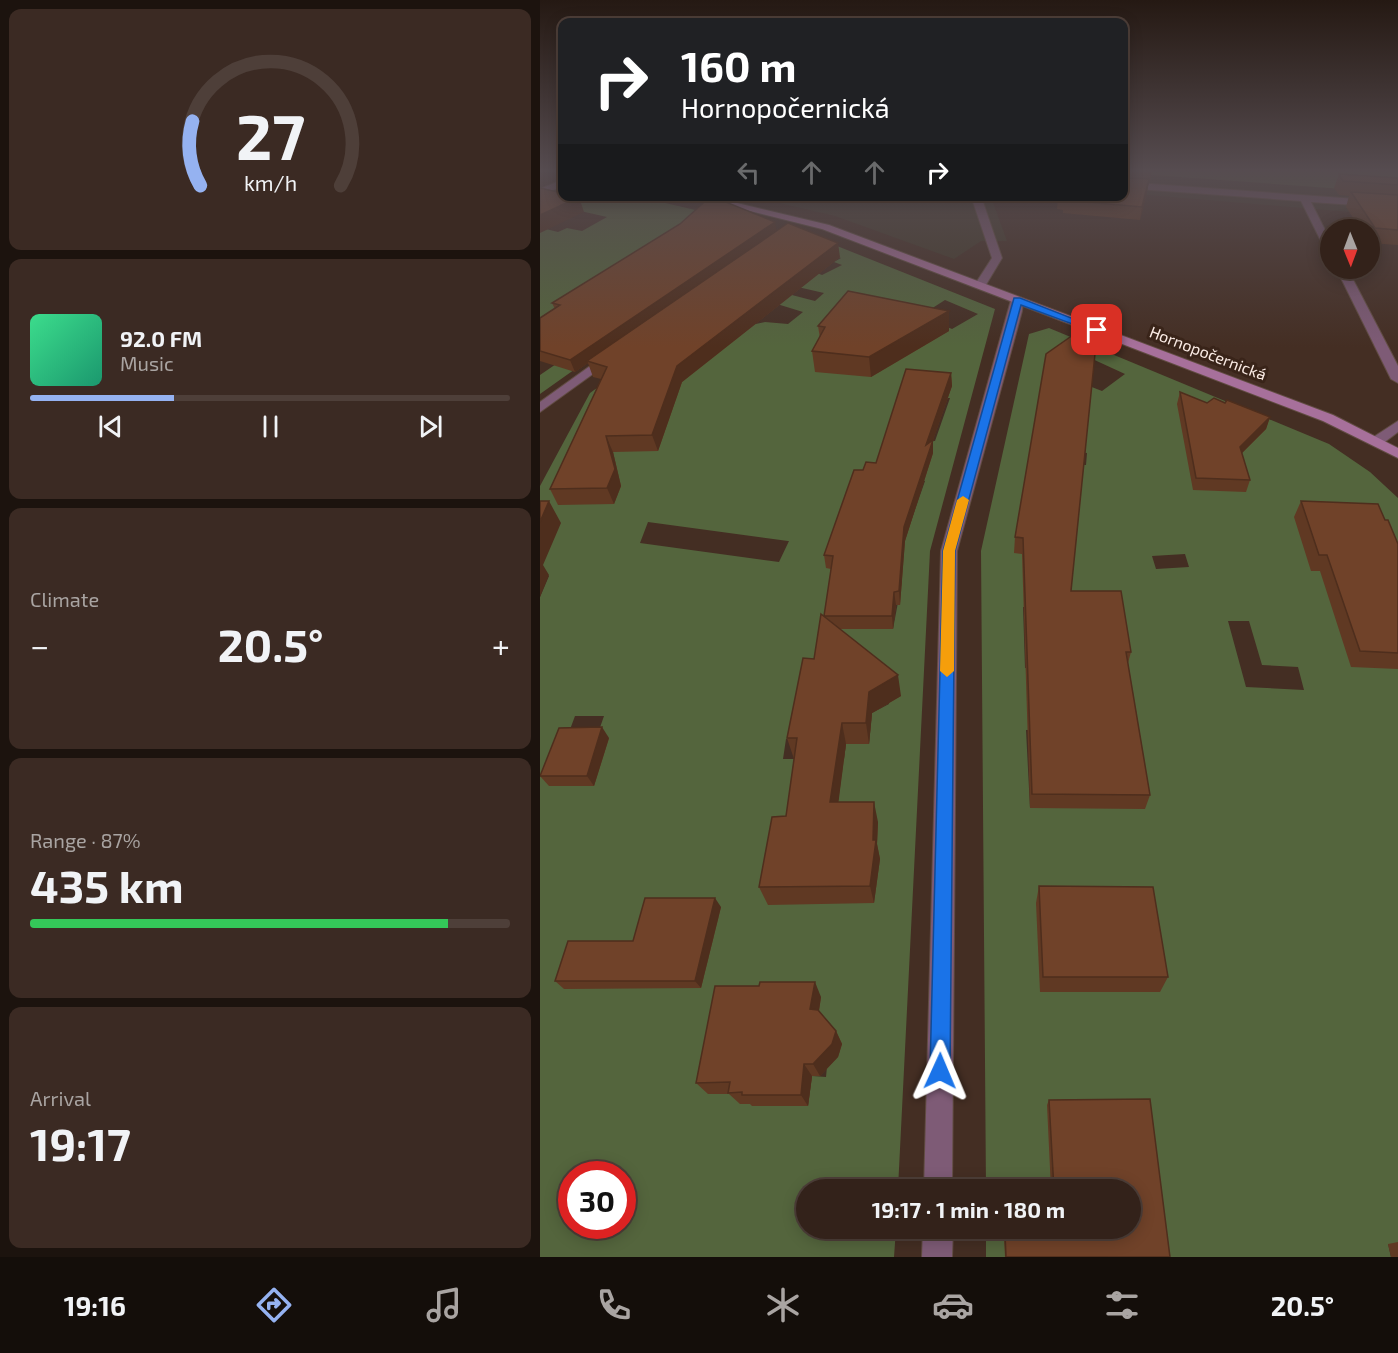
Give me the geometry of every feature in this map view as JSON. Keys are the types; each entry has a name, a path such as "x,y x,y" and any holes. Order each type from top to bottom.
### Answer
{"street":[{"path":"787,233 792,230"},
{"name":"Hornopočernická","path":"827,230 1328,418 1377,441 1398,454"},
{"path":"980,286 997,258 989,230"},
{"path":"1347,279 1398,379"},
{"path":"938,1179 949,551 1016,311 1017,300"},
{"path":"540,408 618,350"},
{"path":"1377,441 1398,425"},
{"path":"937,1257 938,1239"}],"shaded area":[{"path":"873,230 1003,230 1007,241 981,241 954,259"}],"green space":[{"path":"540,230 558,232 563,230 772,230 540,394 540,375 581,347 540,343"},
{"path":"817,238 995,309 930,551 899,1179 796,1179 796,1239 895,1239 894,1257 540,1257 540,597 549,576 540,575 540,486 590,393 798,241","holes":["814,247 841,258 834,262 842,265 822,275 790,262","776,282 824,293 815,301 788,294 777,304 803,312 788,324 765,322 751,325","945,300 978,314 952,329 920,316","950,398 935,441 906,438","868,475 925,481 907,533","648,522 789,541 779,562 640,543","902,581 893,629 827,629","891,689 889,704 872,713 869,744 846,744 844,759 783,759 786,739 797,739","575,716 604,716 596,739 549,786","817,1023 831,1024 826,1077 812,1076 808,1106 753,1106 741,1093 709,1094"]},
{"path":"1049,328 1329,444 1370,472 1398,498 1398,1245 1388,1244 1391,1257 1164,1257 1145,1105 1062,1179 986,1179 981,551 1029,334","holes":["1088,357 1125,374 1102,391 1084,384","1079,452 1087,453 1086,465 1031,460","1185,554 1189,567 1156,569 1152,556","1023,607 1117,607 1126,668 1025,668","1228,621 1249,621 1262,665 1298,667 1304,690 1246,687","1132,729 1030,808 1026,730"]},
{"path":"986,1239 1049,1239 1005,1257 986,1257"}],"building":[{"path":"671,230 764,230 570,360 540,351 540,318 560,305 552,303"},
{"path":"778,230 805,230 838,243 677,366 652,435 606,436 615,469 607,488 550,489 607,367 587,361"},
{"path":"848,291 949,311 869,357 812,351 825,327 818,326"},
{"path":"1073,335 1096,344 1071,591 1121,591 1131,652 1126,652 1150,795 1032,794 1023,538 1015,537 1046,354"},
{"path":"906,369 951,373 926,445 933,440 904,527 899,591 894,592 892,616 824,616 833,556 824,555 854,470 863,470 866,462 876,463"},
{"path":"1180,392 1207,403 1214,398 1225,403 1227,400 1270,417 1240,447 1250,480 1196,478"},
{"path":"540,501 549,501 540,522"},
{"path":"1301,501 1378,504 1398,544 1398,653 1360,651 1327,555 1319,555"},
{"path":"821,614 898,675 869,692 866,723 842,723 830,802 874,802 873,840 876,840 870,886 759,887 772,817 786,816 797,738 787,738 803,658 814,659"},
{"path":"602,727 587,776 540,776 559,728"},
{"path":"1039,886 1153,887 1168,977 1043,977"},
{"path":"645,898 715,898 695,981 555,981 568,941 633,941"},
{"path":"760,982 815,982 810,1009 818,1010 836,1031 832,1044 813,1064 804,1064 801,1095 742,1095 742,1092 728,1093 730,1082 696,1083 715,986 759,986"},
{"path":"1150,1099 1170,1257 1006,1257 1005,1239 1141,1239 1141,1179 1053,1179 1049,1100"}],"slow traffic":[{"path":"947,671 949,551 963,500"}],"route":[{"path":"940,1071 949,551 1016,311 1017,300 1097,330"}]}
